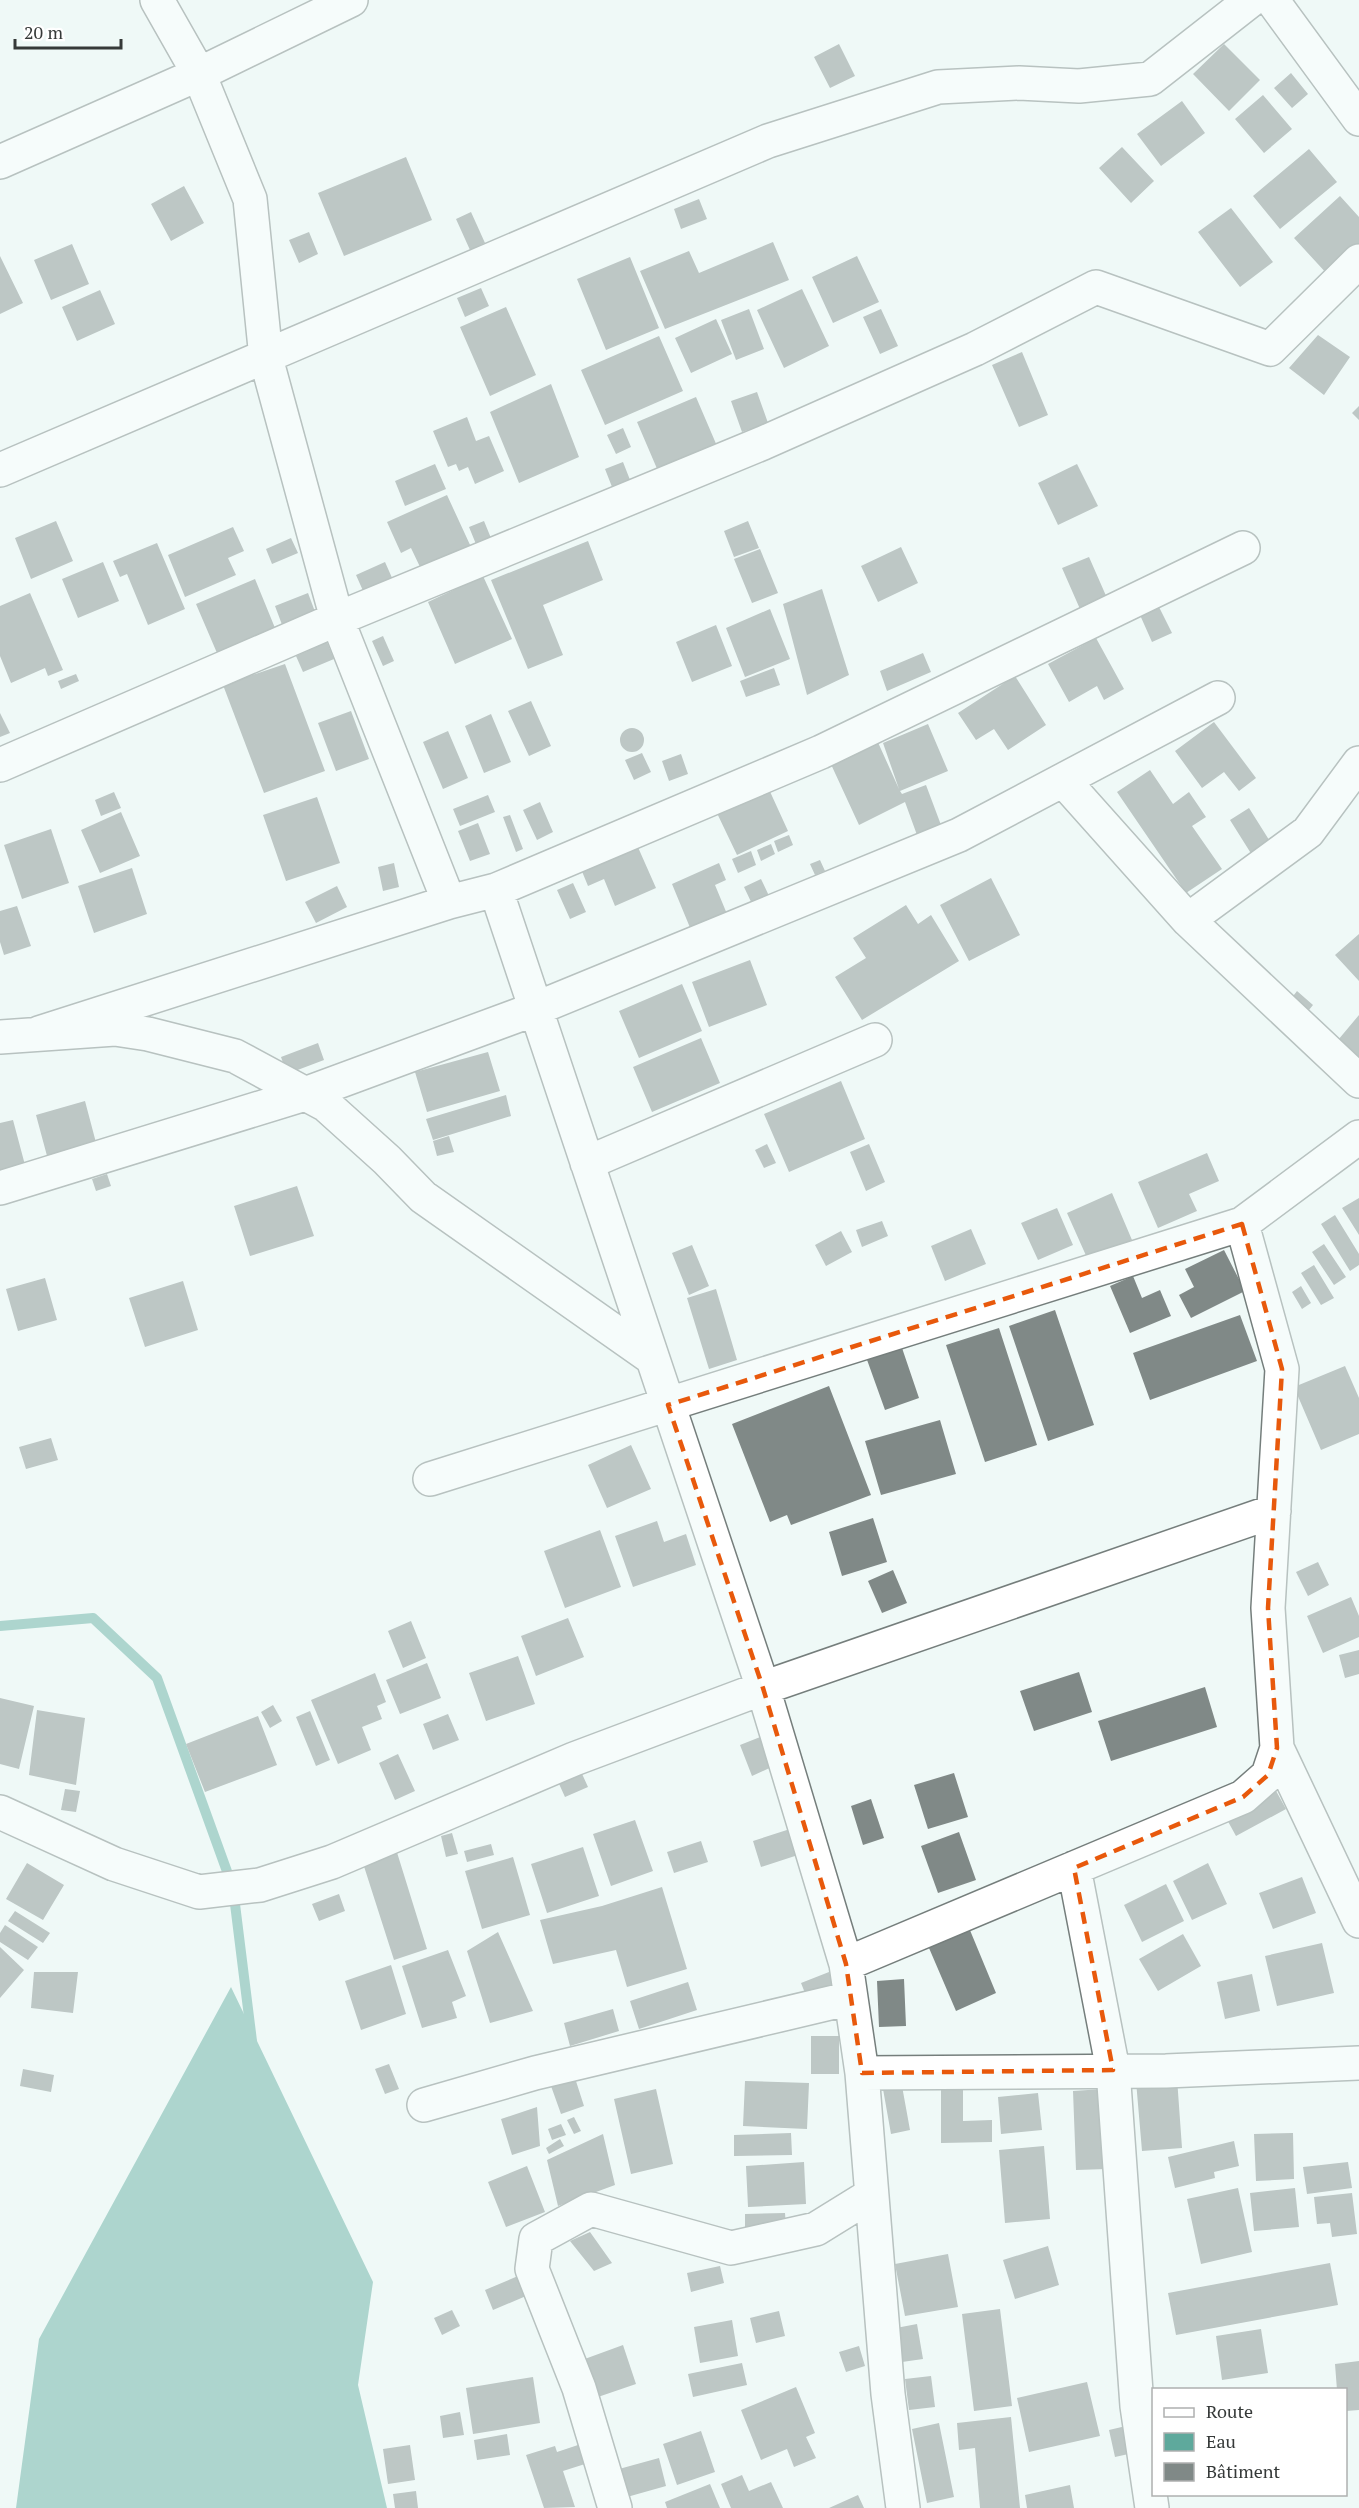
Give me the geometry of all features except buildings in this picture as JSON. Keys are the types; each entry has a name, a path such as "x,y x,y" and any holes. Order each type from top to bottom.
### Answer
{"street":[{"path":"157,0 199,74 250,199 266,358 337,619 449,902"},
{"path":"0,162 199,74 351,0"},
{"path":"0,470 768,141 938,87 1019,83 1079,86 1150,79 1251,0"},
{"path":"1272,0 1359,119"},
{"path":"0,765 337,619 763,443 975,349 1096,287 1270,349 1359,261"},
{"path":"39,1033 449,902 496,890 821,752 1242,548"},
{"path":"0,1188 305,1094 535,1009 959,835 1218,698"},
{"path":"1188,920 1308,832 1359,763"},
{"path":"1063,780 1188,920 1359,1081"},
{"path":"496,890 763,1688 846,1965 862,2073 888,2394 903,2508"},
{"path":"0,1037 115,1029 148,1034 235,1056 326,1105 387,1160 423,1197 652,1358"},
{"path":"587,1163 876,1040"},
{"path":"430,1479 1242,1224 1359,1138"},
{"path":"1242,1224 1282,1369 1268,1608 1277,1748 1359,1921"},
{"path":"0,1812 114,1864 199,1892 260,1885 332,1862 574,1759 763,1688 1274,1511"},
{"path":"846,1965 1243,1797 1268,1775 1277,1748"},
{"path":"1074,1868 1113,2070 1137,2406 1152,2508"},
{"path":"424,2105 535,2073 851,1998"},
{"path":"862,2073 1166,2071 1359,2063"},
{"path":"615,2508 579,2388 532,2269 536,2239 591,2209 731,2248 816,2229 871,2195"}],"highlighted area":[{"path":"1242,1224 1282,1369 1268,1608 1277,1748 1268,1775 1243,1797 1074,1868 1113,2070 862,2073 846,1964 763,1688 668,1405"}],"water":[{"path":"231,1987 373,2282 358,2385 387,2508 16,2508 39,2339"}],"waterway":[{"path":"0,1626 93,1618 157,1678 233,1888 252,2041"}]}
